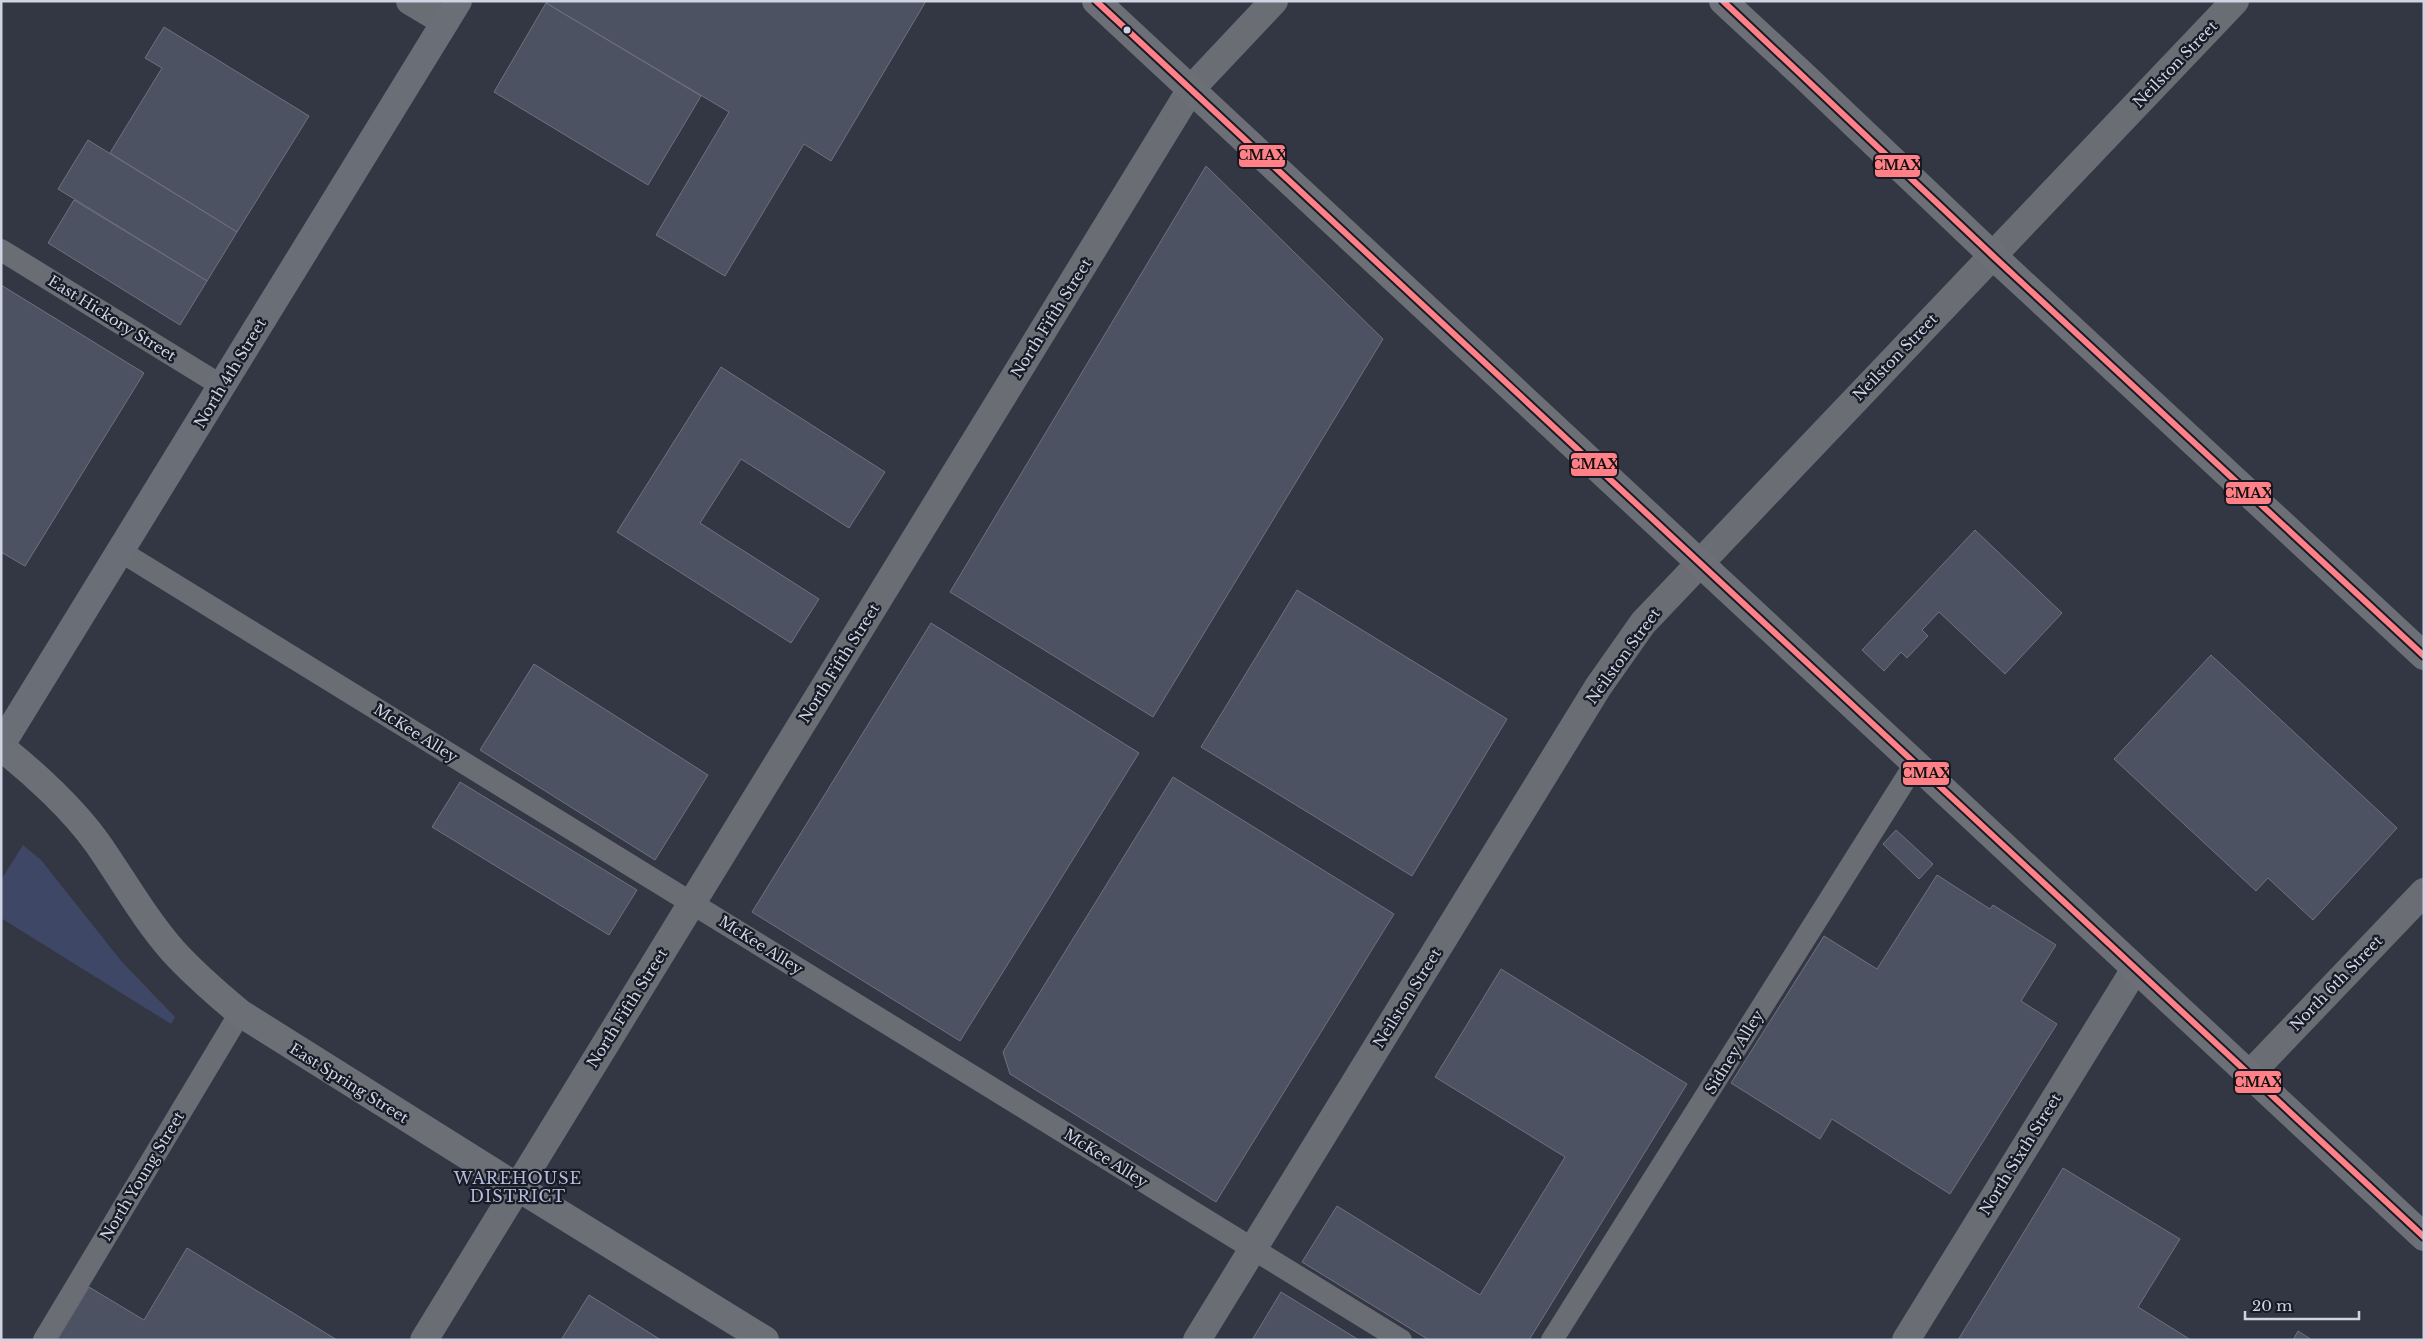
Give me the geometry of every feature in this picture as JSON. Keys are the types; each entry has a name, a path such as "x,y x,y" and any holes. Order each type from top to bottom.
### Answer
{"main road":[{"path":"1096,1 2424,1237"},
{"path":"1723,1 1992,255 2424,656"},
{"name":"North 4th Street","path":"1,746 452,12"},
{"name":"East Spring Street","path":"1,746 27,767 97,842 138,905 172,950 202,982 240,1013 517,1188 765,1340"}],"street":[{"path":"410,1 452,12"},
{"name":"North Fifth Street","path":"424,1340 1191,90 1274,1"},
{"name":"Neilston Street","path":"1197,1340 1598,687 1643,622 2235,1"},
{"name":"North 6th Street","path":"2249,1075 2424,892"},
{"name":"North Sixth Street","path":"1906,1340 2135,968"}],"lane":[{"name":"East Hickory Street","path":"1,250 222,386"},
{"name":"McKee Alley","path":"120,551 1401,1340"},
{"name":"Sidney Alley","path":"1552,1340 1915,764"},
{"name":"North Young Street","path":"44,1340 240,1013"}],"shaded area":[{"path":"23,845 41,860 122,962 175,1017 171,1024 1,918 1,880"}],"building":[{"path":"547,1 926,1 831,161 804,144 725,276 656,235 729,112 546,3"},
{"path":"546,3 701,96 648,185 494,92"},
{"path":"164,27 309,116 237,232 110,153 162,68 145,58"},
{"path":"88,140 237,232 207,281 58,189"},
{"path":"1206,166 1383,339 1153,717 950,592"},
{"path":"74,200 207,281 180,325 48,243"},
{"path":"1,285 144,373 25,566 1,552"},
{"path":"721,367 885,472 849,528 741,459 700,523 819,599 791,643 617,532"},
{"path":"1975,530 2062,613 2005,674 1939,612 1922,630 1928,636 1907,658 1901,652 1884,671 1862,650"},
{"path":"1297,590 1507,719 1412,876 1201,747"},
{"path":"931,623 1139,753 960,1041 752,912"},
{"path":"2211,655 2397,828 2313,920 2268,878 2256,891 2114,759"},
{"path":"534,664 708,775 655,860 480,750"},
{"path":"1173,777 1394,914 1216,1202 1010,1074 1003,1052"},
{"path":"460,782 637,890 609,935 432,827"},
{"path":"1896,830 1933,864 1919,879 1883,844"},
{"path":"1937,875 1990,909 1993,905 2056,945 2021,1001 2057,1024 1950,1194 1832,1119 1820,1139 1731,1083 1824,936 1877,969"},
{"path":"1501,969 1687,1084 1529,1340 1429,1340 1302,1262 1337,1206 1480,1295 1565,1157 1435,1077"},
{"path":"2063,1168 2180,1239 2138,1307 2191,1340 1958,1340"},
{"path":"187,1248 337,1340 57,1340 89,1287 144,1320"},
{"path":"1281,1292 1359,1340 1252,1340"},
{"path":"589,1295 661,1340 561,1340"},
{"path":"2298,1331 2312,1340 2293,1340"}],"transit line":[{"name":"CMAX","path":"1096,1 2424,1237"},
{"name":"CMAX","path":"1723,1 1992,255 2424,656"}],"district":[{"name":"WAREHOUSE DISTRICT","path":"518,1187"}]}
